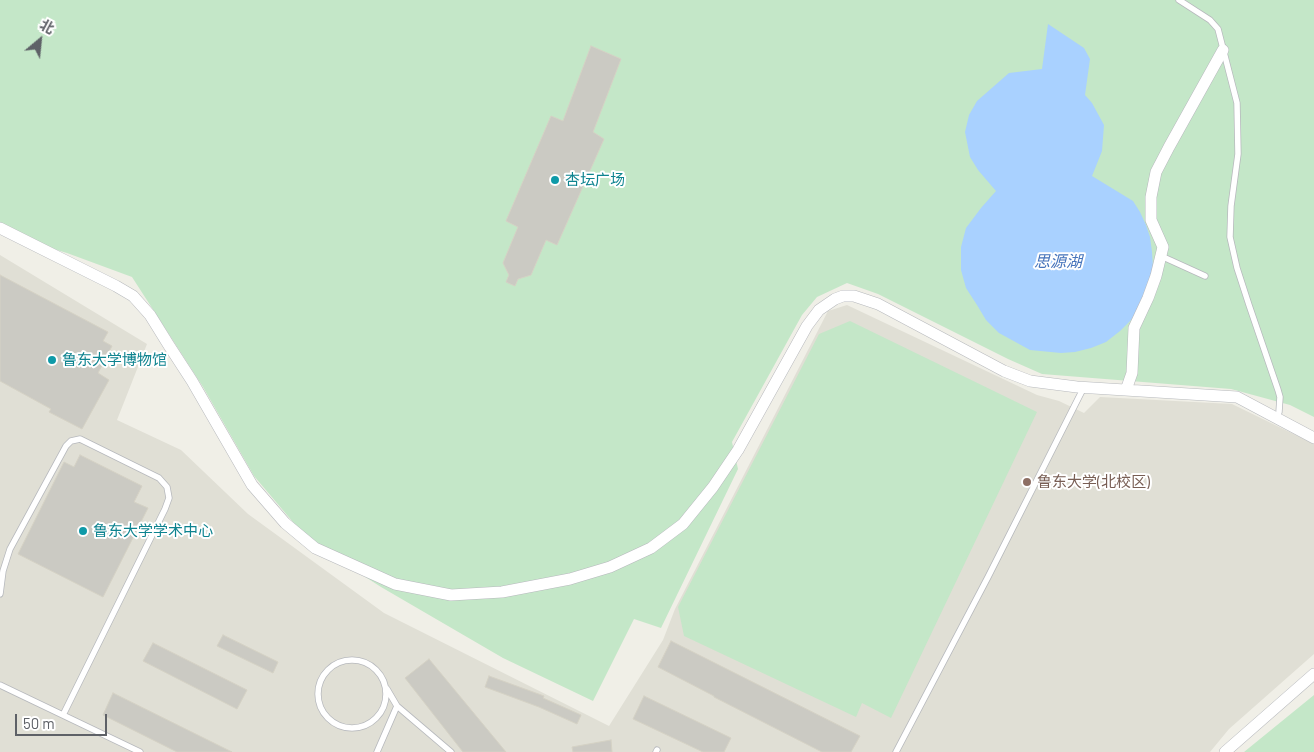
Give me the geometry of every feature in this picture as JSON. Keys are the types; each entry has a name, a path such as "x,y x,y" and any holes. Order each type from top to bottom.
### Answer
{"street":[{"path":"1126,390 1132,373 1134,328 1156,276 1163,247 1151,220 1150,197 1156,172 1222,50"},
{"path":"0,228 133,296 150,315 192,381 252,485 285,523 315,548 395,584 451,595 502,592 570,579 610,567 651,548 683,524 738,450 807,326 818,310 835,299 854,296 878,304 1004,370 1030,381 1084,387 1237,396 1314,438"},
{"path":"1226,752 1314,674"}],"lane":[{"path":"1179,0 1210,20 1218,30 1237,103 1238,154 1231,206 1230,237 1237,268 1278,390 1280,398 1279,412 1276,418"},
{"path":"1161,256 1205,276"},
{"path":"896,752 988,577 1084,387"},
{"path":"0,594 3,571 10,549 66,446 71,441 80,439 160,478 166,487 169,498 165,509 63,715"},
{"path":"386,688 384,704 376,718 370,723 354,728 338,725 331,720 321,708 318,692 323,676 334,665 350,660 366,663 379,673 397,706 451,752"},
{"path":"0,685 140,752"},
{"path":"377,752 397,706"}],"shaded area":[{"name":"鲁东大学(北校区)","path":"0,255 147,344 117,420 181,450 248,514 384,613 609,726 663,640 675,609 828,311 847,305 1037,395 1059,401 1084,413 1100,397 1232,404 1314,444 1314,654 1229,729 1210,752 0,752"}],"green space":[{"path":"0,0 1314,0 1314,417 1290,405 1231,389 1042,374 878,294 847,283 817,297 802,315 732,442 738,469 661,628 634,619 593,701 503,658 381,587 309,541 254,476 203,387 132,277 67,253 0,233"},
{"path":"850,321 1037,412 891,718 862,703 856,717 684,636 678,607 819,334"},
{"path":"1314,695 1314,752 1244,752"}],"water":[{"name":"思源湖","path":"1048,24 1084,48 1090,59 1085,95 1092,103 1104,125 1102,151 1092,176 1133,201 1140,212 1150,237 1153,268 1141,305 1131,320 1120,331 1106,342 1091,348 1061,353 1030,350 999,333 986,320 966,288 961,270 961,247 966,228 996,191 978,170 970,157 965,132 969,115 977,101 1009,73 1042,69"}],"building":[{"name":"杏坛广场","path":"591,46 621,59 593,132 604,139 557,245 546,240 531,275 518,279 515,286 506,282 509,275 503,263 518,227 506,221 551,116 563,121"},
{"name":"鲁东大学博物馆","path":"0,275 108,332 103,341 112,346 98,373 109,380 82,429 49,412 51,409 0,381"},
{"name":"鲁东大学学术中心","path":"80,455 142,486 134,502 148,508 103,597 18,554 64,462 74,467"},
{"path":"223,635 278,662 273,673 217,646"},
{"path":"671,641 860,736 851,752 822,752 658,667"},
{"path":"153,643 247,690 237,709 143,661"},
{"path":"429,659 506,752 463,752 405,678"},
{"path":"489,676 544,696 543,698 581,715 577,724 539,707 485,687"},
{"path":"113,693 232,752 177,752 103,715"},
{"path":"644,696 731,738 724,752 703,752 633,719"},
{"path":"611,740 612,752 573,752 572,747"}],"place":[{"name":"杏坛广场","path":"555,180"},
{"name":"鲁东大学博物馆","path":"52,360"},
{"name":"鲁东大学(北校区)","path":"1027,482"},
{"name":"鲁东大学学术中心","path":"83,531"}]}
